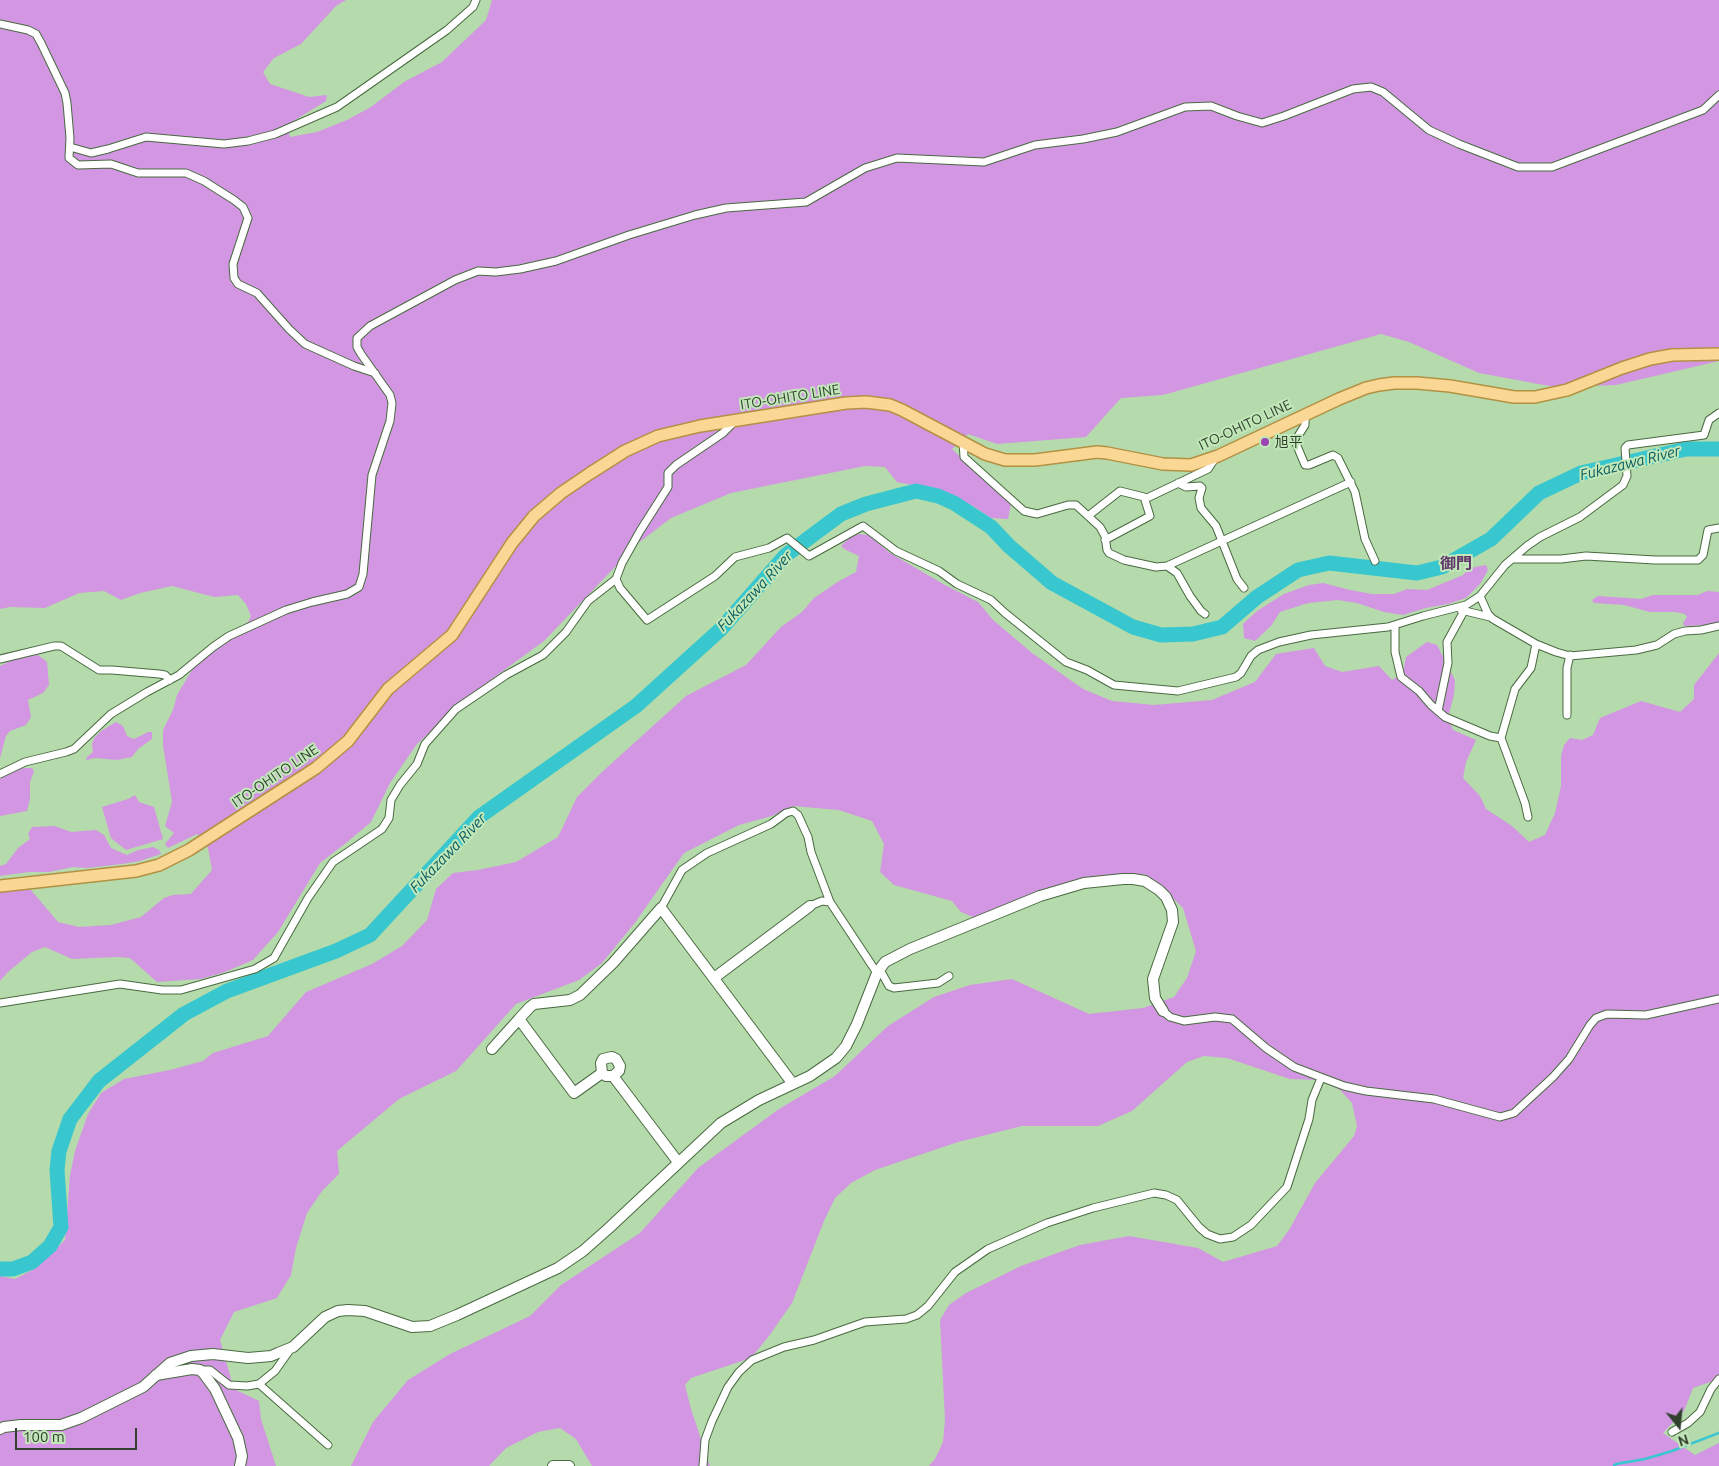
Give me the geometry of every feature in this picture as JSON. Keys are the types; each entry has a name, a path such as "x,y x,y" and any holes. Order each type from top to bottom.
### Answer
{"main road":[{"name":"ITO-OHITO LINE","path":"0,886 136,871 159,865 190,850 316,768 334,754 358,728 388,689 452,635 485,582 523,528 534,516 561,493 640,443 675,431 846,404 873,403 902,410 985,454 1005,460 1035,460 1102,452 1179,466 1191,465 1216,457 1305,414 1366,388 1394,383 1417,383 1450,386 1514,397 1536,397 1567,390 1622,368 1656,357 1719,354"}],"street":[{"path":"70,147 91,153 146,137 224,144 248,141 275,134 337,107 447,30 473,7 476,0"},
{"path":"0,24 28,30 36,34 41,42 68,103 69,158 78,165 111,164 138,174 186,173 204,181 243,207 248,218 233,264 234,278 238,284 257,293 289,330 305,344 354,366 375,373"},
{"path":"0,774 25,762 74,749 111,714 170,680 229,636 286,610 347,594 359,587 363,574 372,475 392,410 390,395 357,347 357,338 370,326 455,280 478,271 496,272 520,269 556,261 629,235 695,215 726,208 806,202 864,168 898,158 984,162 1035,144 1083,139 1117,132 1185,107 1211,106 1262,123 1353,89 1371,87 1383,92 1429,130 1466,147 1518,167 1552,168 1703,110 1719,95"},
{"path":"616,579 620,588 647,620 715,576 735,557 769,548 786,538 807,556 833,544 863,526 896,551 939,571 957,584 991,600 1066,662 1095,674 1114,685 1178,690 1236,677 1241,673 1251,656 1258,650 1279,642 1311,635 1395,626 1423,616 1462,609 1480,596 1513,558 1540,537 1568,524 1623,485 1627,476 1625,448 1628,445 1704,435 1709,420 1719,413"},
{"path":"1305,414 1305,425 1295,441 1305,465 1330,456 1336,456 1351,482 1358,503 1365,539 1375,560"},
{"path":"0,1002 120,984 162,990 181,990 255,968 274,958 308,898 333,862 382,829 389,818 391,800 417,764 425,744 456,709 506,675 542,654 566,632 588,601 616,579 622,563 640,531 668,487 668,473 676,464 723,433 735,421"},
{"path":"963,442 964,457 1024,511 1038,514 1073,504 1079,507 1100,527 1107,550 1115,556 1156,567 1167,566 1351,482"},
{"path":"1145,499 1208,469 1216,457"},
{"path":"1178,483 1186,487 1200,486 1202,488 1201,508 1216,526 1237,579 1244,588"},
{"path":"1088,516 1120,491 1143,496 1150,516 1105,540"},
{"path":"1513,558 1562,559 1586,556 1698,560 1703,555 1708,530 1719,528"},
{"path":"1167,566 1177,572 1190,596 1205,614"},
{"path":"1480,596 1490,617"},
{"path":"1462,609 1490,617 1536,644 1570,655 1636,650 1657,645 1674,634 1719,626"},
{"path":"1438,711 1448,663 1447,642 1462,609"},
{"path":"1395,626 1395,652 1401,677 1446,717 1462,726 1501,738"},
{"path":"1528,817 1526,803 1501,738 1515,689 1531,668 1536,644"},
{"path":"0,659 54,646 62,646 98,670 160,674 165,675 170,680"},
{"path":"1567,715 1567,668 1570,655"},
{"path":"492,1049 534,1004 570,1000 580,995 613,963 661,908 682,870 707,852 771,824 786,813 793,811 798,815 808,837 811,852 830,902 889,986 894,988 938,984 948,976"},
{"path":"156,1375 192,1369 210,1370 229,1384 248,1386 259,1384 275,1371 306,1333 332,1313 356,1310 412,1327 421,1327 457,1315 558,1268 583,1251 609,1228 721,1123 736,1112 810,1076 826,1066 846,1046 878,971 893,956 1040,896 1084,883 1133,879 1145,882 1160,890 1166,897 1172,910 1173,922 1153,979 1155,998 1163,1011 1170,1016 1184,1021 1216,1017 1232,1019 1266,1048 1288,1063 1305,1072 1352,1089 1434,1099 1500,1117 1514,1113 1553,1077 1569,1059 1596,1018 1607,1014 1646,1015 1719,999"},
{"path":"714,978 810,906 822,901 830,902"},
{"path":"661,908 793,1084"},
{"path":"519,1019 574,1093 602,1073"},
{"path":"612,1057 616,1059 620,1066 619,1071 613,1076 606,1076 602,1073 601,1064 603,1059 612,1057"},
{"path":"613,1076 678,1162"},
{"path":"703,1466 705,1440 712,1421 728,1388 739,1372 752,1360 784,1347 814,1340 866,1322 906,1319 917,1315 928,1306 955,1272 988,1249 1056,1220 1093,1208 1154,1193 1166,1195 1177,1200 1207,1234 1220,1239 1233,1237 1251,1225 1287,1187 1320,1078"},
{"path":"0,1429 21,1425 44,1426 70,1423 144,1387 170,1363 191,1356 201,1354 271,1356 293,1347"},
{"path":"200,1370 215,1389 238,1438 242,1456 240,1466"},
{"path":"1672,1432 1688,1423 1700,1412 1711,1389 1719,1379"},
{"path":"259,1384 328,1445"},
{"path":"553,1466 569,1466"}],"shaded area":[{"path":"0,0 346,0 336,6 301,44 274,58 263,72 270,84 309,97 327,95 326,101 287,125 290,137 317,132 347,120 371,107 404,82 442,62 486,20 492,0 1719,0 1719,361 1616,385 1555,387 1479,373 1409,342 1381,334 1163,395 1121,398 1086,437 997,444 968,434 952,449 1011,504 1008,519 991,518 973,506 937,490 897,482 885,467 865,466 731,493 671,518 637,544 544,641 473,693 417,744 390,783 371,822 320,863 278,932 253,960 225,972 201,979 157,982 130,958 72,959 45,947 32,952 0,981 0,892 30,889 58,922 79,927 111,925 141,917 164,898 173,895 191,894 212,870 208,848 197,834 168,848 165,844 174,833 165,826 172,802 163,745 163,730 173,710 177,695 192,670 231,633 248,622 251,616 246,604 238,595 214,597 172,586 140,593 121,600 104,591 79,593 45,608 10,607 0,609"},
{"path":"859,534 868,535 890,553 978,602 993,620 1032,653 1083,689 1112,701 1154,705 1212,700 1255,682 1276,654 1314,648 1325,666 1342,672 1379,666 1392,680 1403,673 1406,657 1427,642 1437,645 1455,680 1454,695 1448,717 1453,730 1476,740 1466,762 1463,778 1480,796 1486,809 1512,826 1529,842 1545,835 1555,813 1561,786 1561,756 1564,745 1570,738 1582,740 1593,735 1600,718 1641,701 1680,712 1694,699 1694,685 1719,653 1719,1379 1693,1388 1684,1411 1663,1433 1695,1455 1719,1443 1719,1466 929,1466 935,1459 943,1442 945,1419 940,1320 949,1305 966,1293 1021,1266 1080,1245 1129,1236 1198,1248 1223,1262 1277,1246 1289,1230 1315,1183 1354,1136 1357,1126 1352,1103 1340,1090 1318,1080 1290,1079 1227,1058 1204,1056 1187,1062 1132,1111 1098,1126 1022,1126 958,1142 875,1170 851,1183 835,1198 792,1303 751,1358 691,1378 685,1385 710,1466 592,1466 576,1439 560,1428 538,1432 506,1448 489,1466 351,1466 373,1422 408,1380 450,1354 530,1316 561,1285 640,1233 698,1168 779,1109 835,1076 888,1026 934,997 970,985 1012,979 1089,1014 1143,1008 1174,997 1187,978 1196,951 1183,908 1155,881 1144,874 1093,881 989,920 978,919 961,912 952,901 894,885 880,872 884,844 872,821 839,810 793,806 772,816 739,825 684,853 634,924 602,963 579,980 516,1004 456,1071 399,1099 337,1151 339,1174 322,1191 307,1213 296,1248 291,1275 277,1298 234,1312 220,1340 234,1389 259,1401 261,1419 276,1466 0,1466 0,1276 15,1279 36,1268 65,1240 70,1175 75,1151 88,1114 101,1093 124,1079 203,1061 213,1053 268,1036 306,992 372,964 402,946 427,920 436,889 453,873 516,862 558,837 577,797 686,696 746,665 781,627 802,612 814,598 856,572 859,556 841,546 849,538"},
{"path":"1486,565 1488,570 1480,584 1466,598 1448,604 1403,615 1338,600 1308,603 1280,612 1271,626 1255,641 1244,638 1243,624 1257,611 1284,594 1309,585 1323,583 1372,594 1394,594 1407,589 1427,590 1463,575 1470,568"},
{"path":"1707,591 1719,592 1719,622 1706,625 1684,626 1683,623 1687,617 1685,614 1650,612 1624,605 1594,603 1592,600 1598,596 1641,599 1653,595 1698,595"},
{"path":"38,655 47,662 49,685 43,693 28,700 31,717 26,725 10,731 6,736 0,758 0,666 14,659"},
{"path":"116,722 123,726 127,736 134,739 152,732 152,739 138,749 132,757 117,760 95,758 87,760 86,758 93,752 94,738 101,731"},
{"path":"32,768 34,771 30,782 30,799 27,811 0,816 0,779 12,770"},
{"path":"135,795 139,802 154,807 163,839 126,850 111,838 102,807"},
{"path":"55,826 71,832 96,830 104,835 111,848 127,855 138,850 153,847 159,850 161,854 140,861 122,864 87,868 73,867 49,872 29,872 0,876 0,866 6,864 18,848 30,839 28,834 32,827"}],"waterway":[{"name":"Fukazawa River","path":"0,1269 13,1269 32,1262 50,1246 61,1227 57,1170 59,1151 70,1119 99,1081 184,1014 227,991 336,951 370,935 479,817 636,706 721,629 786,555 841,514 866,504 916,491 938,496 954,503 991,527 1009,546 1052,583 1133,627 1161,635 1193,634 1222,627 1257,597 1298,570 1329,563 1417,573 1442,567 1491,539 1539,493 1581,473 1686,449 1719,449"},
{"path":"1614,1466 1672,1451 1719,1433"}],"place":[{"name":"旭平","path":"1265,442"}],"district":[{"name":"御門","path":"1456,564"}]}
